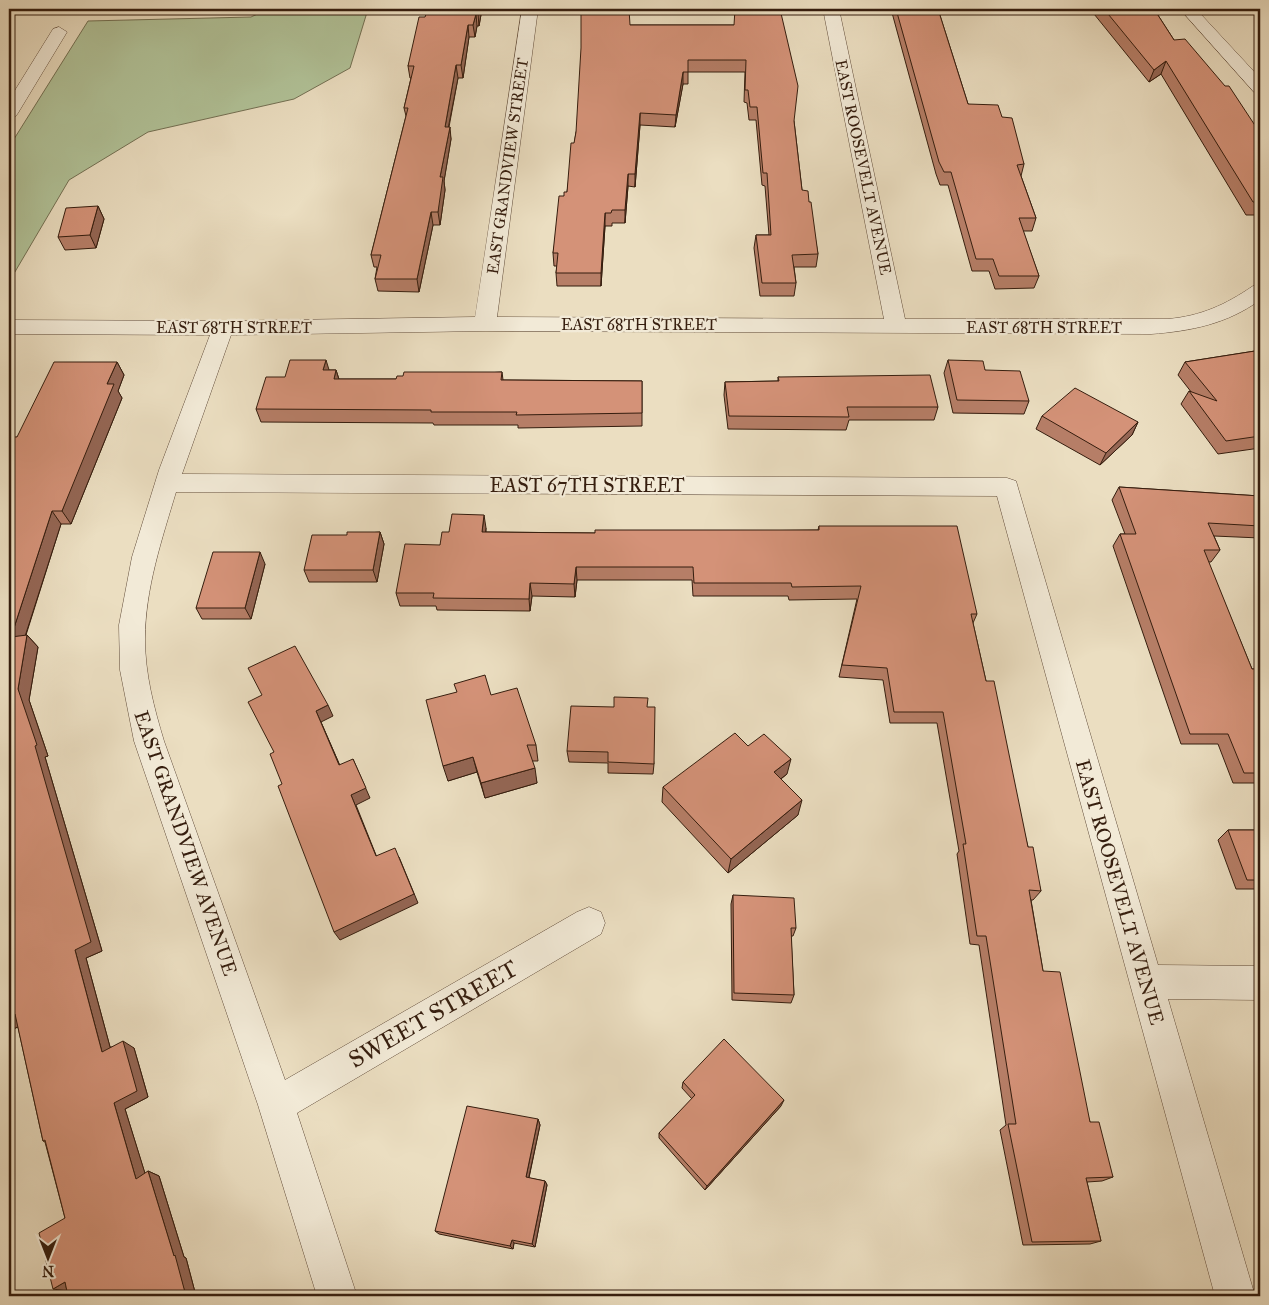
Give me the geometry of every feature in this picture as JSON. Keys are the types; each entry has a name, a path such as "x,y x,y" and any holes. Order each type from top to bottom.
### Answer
{"street":[{"name":"EAST GRANDVIEW STREET","path":"485,324 530,9"},
{"name":"EAST ROOSEVELT AVENUE","path":"832,9 896,326"},
{"path":"1189,9 1260,88"},
{"path":"9,113 59,32"},
{"name":"EAST 68TH STREET","path":"9,327 224,328 485,324 1151,327 1196,324 1236,309 1260,291"},
{"name":"EAST GRANDVIEW AVENUE","path":"224,328 167,483 136,589 132,627 132,662 138,702 149,741 276,1105 337,1296"},
{"name":"EAST 67TH STREET","path":"167,483 1007,487"},
{"name":"EAST ROOSEVELT AVENUE","path":"1007,487 1235,1296"},
{"name":"SWEET STREET","path":"276,1105 589,923"},
{"path":"1146,982 1260,983"}],"green space":[{"path":"268,9 368,9 350,68 294,99 148,132 69,180 9,282 9,147 88,21 251,17"}],"building":[{"path":"428,9 478,9 478,14 476,14 473,25 468,25 461,65 456,65 445,127 450,127 440,177 443,177 438,212 431,212 417,279 375,279 381,255 371,255 408,108 404,108 414,66 408,66 419,17 425,17"},
{"path":"581,9 629,9 630,25 734,25 735,9 780,9 798,86 794,121 802,190 808,191 809,202 811,202 818,254 792,255 796,283 762,283 756,235 771,235 767,173 763,173 757,107 750,107 748,90 745,90 746,60 688,60 688,72 683,72 676,115 640,113 635,174 628,174 625,210 612,210 611,213 605,213 601,273 556,273 558,253 553,253 559,196 564,196 564,192 567,192 571,143 574,143 576,132 581,48"},
{"path":"896,9 938,9 968,104 998,105 1002,117 1012,118 1024,164 1017,165 1036,218 1019,218 1039,276 999,276 993,259 976,259 951,172 944,172 939,162"},
{"path":"1104,9 1154,9 1174,40 1185,39 1225,86 1229,86 1260,133 1260,202 1253,202 1166,61 1154,70"},
{"path":"98,206 90,235 58,237 66,208"},
{"path":"1260,350 1260,436 1226,441 1189,391 1217,401 1185,362"},
{"path":"290,360 326,360 323,370 336,370 334,379 396,379 397,376 403,376 404,372 502,372 501,380 642,381 642,413 516,415 517,412 256,409 266,377 285,377"},
{"path":"948,360 983,361 985,370 1020,371 1029,401 957,400"},
{"path":"54,362 117,362 107,384 114,384 62,511 52,511 11,637 27,635 18,689 37,745 35,746 91,942 75,950 102,1052 123,1041 137,1091 114,1103 136,1179 148,1171 186,1296 68,1296 65,1282 53,1289 39,1233 65,1218 45,1140 43,1141 15,1014 9,1017 9,439 10,437 17,437"},
{"path":"930,375 938,407 847,407 849,417 729,416 725,382 779,381 778,377"},
{"path":"1075,388 1138,422 1106,453 1042,416"},
{"path":"1119,487 1260,496 1260,526 1208,523 1220,550 1204,550 1252,669 1260,669 1260,773 1244,773 1228,734 1190,734 1120,534 1136,534"},
{"path":"452,514 484,515 482,532 595,533 595,530 819,530 819,526 957,526 977,614 971,614 986,681 994,681 1028,847 1033,847 1041,891 1029,890 1043,971 1060,972 1090,1122 1099,1122 1113,1177 1086,1178 1101,1241 1032,1242 1008,1124 1016,1124 986,936 977,936 963,844 966,844 943,712 894,712 887,668 842,665 861,586 792,587 791,583 694,583 693,567 576,567 574,584 530,583 529,599 433,598 434,593 396,593 405,544 440,545 442,532 449,532"},
{"path":"347,532 380,532 373,570 304,570 312,535 347,535"},
{"path":"213,552 260,552 245,608 196,608"},
{"path":"295,646 328,705 316,711 339,765 353,759 366,788 351,795 376,856 395,848 414,894 334,932 278,786 282,784 270,754 274,752 248,702 262,695 248,668"},
{"path":"485,675 491,695 517,688 536,745 527,745 535,768 481,783 473,757 443,766 426,700 457,692 454,684"},
{"path":"614,697 648,698 647,707 655,707 654,764 608,762 608,752 567,751 571,706 614,707"},
{"path":"735,733 748,746 764,734 791,759 774,772 802,800 731,859 663,787"},
{"path":"1228,830 1260,830 1260,880 1247,880"},
{"path":"733,895 794,898 796,928 791,928 794,995 734,993"},
{"path":"724,1039 784,1100 707,1186 659,1133 695,1095 683,1082"},
{"path":"467,1106 538,1119 526,1177 545,1181 532,1244 512,1240 510,1246 435,1231"}]}
